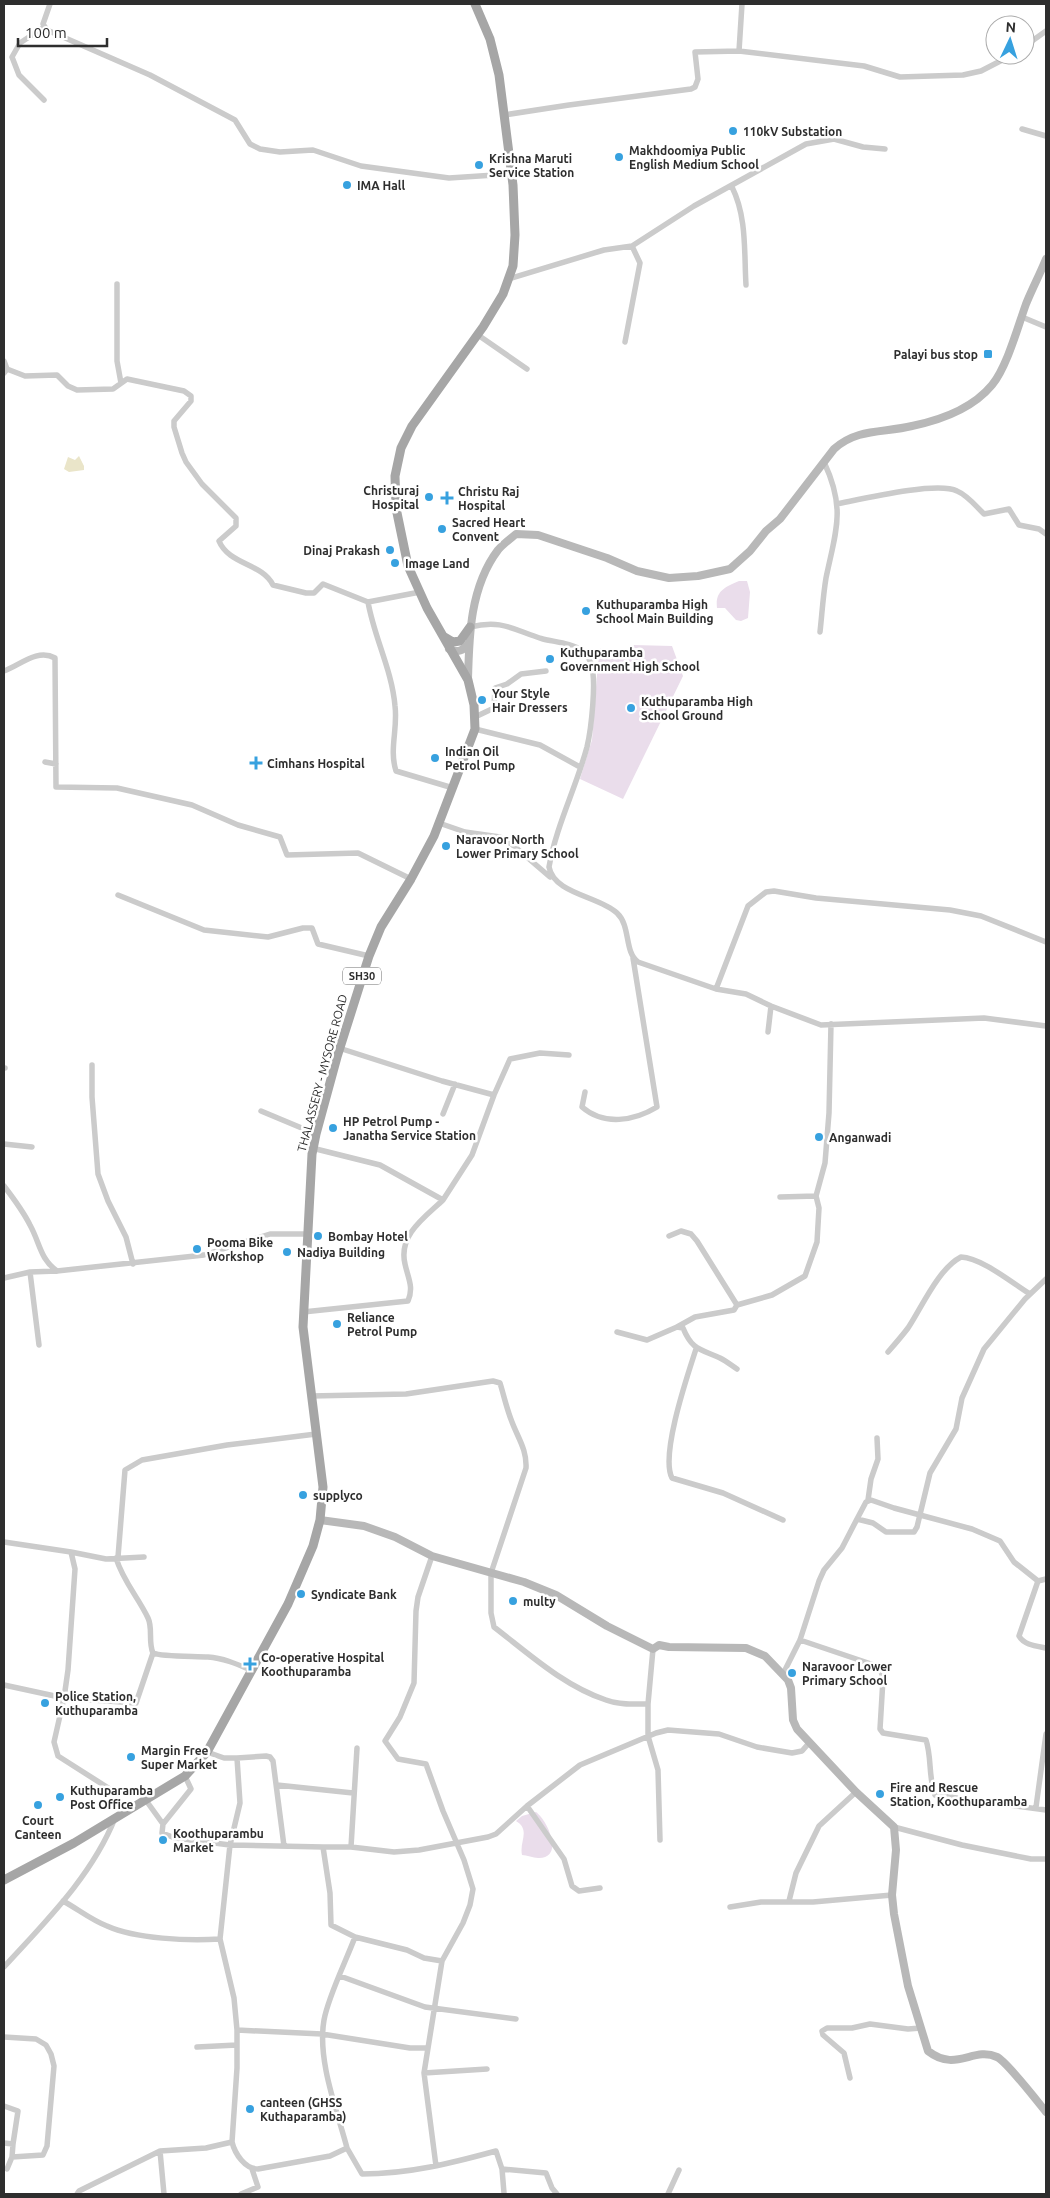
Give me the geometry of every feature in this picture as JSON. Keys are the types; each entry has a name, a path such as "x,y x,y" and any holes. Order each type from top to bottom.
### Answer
{"main road":[{"name":"THALASSERY - MYSORE ROAD","path":"4,1880 74,1843 185,1776 207,1752 253,1671 302,1575 320,1520 323,1487 303,1328 306,1234 312,1148 339,1048 369,956 381,927 411,879 439,823 475,729 474,705 468,680 441,635 408,566 396,508 394,476 400,448 412,426 478,335 503,294 513,266 516,235 499,75 490,39 475,4"},
{"path":"468,680 470,628 475,598 498,549 516,534 538,535 607,558 637,571 669,578 698,576 730,569 780,519 824,462 845,439 912,426 949,415 975,400 993,384 1011,349 1046,259"},
{"path":"441,635 449,641 457,642 463,639 470,628"},
{"path":"449,649 462,650 469,644"},
{"path":"320,1520 364,1526 380,1531 432,1556 524,1582 556,1595 607,1626 653,1649 659,1645 669,1647 746,1648 765,1656 788,1680 791,1688 793,1720 809,1743 856,1792 894,1827 896,1850 892,1895 908,1986 928,2051 943,2060 988,2054 999,2058 1046,2112"}],"street":[{"path":"44,28 43,20 50,4"},
{"path":"740,51 742,4"},
{"path":"44,28 20,42 12,57 19,76 44,100"},
{"path":"44,28 150,75 235,120 250,144 260,149 280,152 313,150 361,166 449,178 511,174"},
{"path":"1035,39 1046,31"},
{"path":"504,115 691,90 697,83 695,52 740,51 864,66 900,76 963,75 980,71 992,65"},
{"path":"1022,129 1046,136"},
{"path":"508,279 604,250 632,246 694,206 732,186 781,156 806,144 834,139 863,147 885,149"},
{"path":"732,186 740,203 746,285"},
{"path":"625,342 640,263 632,246"},
{"path":"117,284 117,361 121,384"},
{"path":"1022,317 1046,327"},
{"path":"478,335 527,369"},
{"path":"4,362 5,371 26,376 57,374 68,386 77,390 113,389 126,379 179,388 191,396 187,406 174,421 174,427 186,462 202,484 236,518 236,526 219,542 228,553 262,571 269,577 272,585 314,593 323,584 368,602 420,592"},
{"path":"820,632 826,580 837,534 835,487 824,462"},
{"path":"837,504 902,492 948,488 957,490 984,514 1010,508 1019,525 1039,529 1046,534"},
{"path":"368,602 372,623 390,679 396,707 392,759 396,771 453,788"},
{"path":"470,628 487,623 498,623 544,639 570,645 583,652 591,663 592,711 587,747 551,856 548,867 550,877"},
{"path":"4,671 28,658 49,655 55,658 56,788 91,786 118,788 192,805 238,825 280,836 286,854 358,853 411,879"},
{"path":"475,717 494,708 495,688 507,684 521,674 546,671"},
{"path":"475,729 540,744 580,768"},
{"path":"44,762 56,764"},
{"path":"439,823 465,832 500,837 514,846 558,883 618,913 625,924 634,958 657,1107 641,1117 605,1118 590,1114 582,1107 585,1092"},
{"path":"716,989 748,906 766,892 774,891 816,898 950,910 981,916 1046,942"},
{"path":"118,895 204,930 268,937 303,928 312,928 318,944 369,956"},
{"path":"634,958 644,966 716,989 746,994 821,1025 984,1018 1046,1026"},
{"path":"768,1032 772,1006"},
{"path":"617,1332 647,1340 695,1317 734,1310 737,1305 772,1295 805,1276 817,1242 818,1208 816,1196 825,1163 831,1024"},
{"path":"339,1048 454,1084 494,1094"},
{"path":"303,1312 408,1301 412,1292 411,1281 405,1262 404,1246 409,1234 443,1200 472,1155 494,1094 510,1059 540,1053 569,1056"},
{"path":"92,1065 92,1097 98,1174 108,1201 126,1237 133,1264"},
{"path":"443,1114 454,1084"},
{"path":"260,1111 316,1134"},
{"path":"4,1144 32,1147"},
{"path":"312,1148 380,1164 443,1200"},
{"path":"4,1186 25,1215 46,1263 57,1271"},
{"path":"780,1197 816,1196"},
{"path":"670,1236 681,1231 691,1234 697,1240 737,1305"},
{"path":"4,1278 30,1272 133,1264 204,1255 270,1234 306,1234"},
{"path":"888,1352 908,1327 934,1286 952,1263 961,1257 972,1259 1030,1294"},
{"path":"30,1272 39,1345"},
{"path":"857,1519 873,1523 886,1532 914,1532 930,1472 956,1430 962,1398 984,1349 1030,1294 1046,1279"},
{"path":"677,1327 683,1328 688,1340 696,1348 722,1358 737,1369"},
{"path":"696,1348 681,1391 669,1457 669,1474 672,1478 723,1494 783,1520"},
{"path":"311,1396 406,1394 493,1381 500,1383 511,1420 521,1439 526,1459 526,1468 491,1573 491,1613 494,1627 554,1674 598,1697 618,1703 648,1704"},
{"path":"4,1685 64,1698 136,1703 153,1653 149,1619 129,1588 117,1558 125,1470 142,1460 316,1434"},
{"path":"783,1674 800,1640 822,1576 842,1548 868,1500 878,1459 877,1438"},
{"path":"868,1500 972,1529 1000,1541 1014,1562 1038,1581"},
{"path":"4,1542 106,1558 144,1557"},
{"path":"71,1552 74,1569 68,1670 54,1742 58,1756 113,1790 126,1810"},
{"path":"432,1556 418,1597 416,1611 414,1683 400,1717 385,1741 398,1759 426,1764 443,1811 458,1844 473,1889 470,1905 463,1923 442,1961 424,2073 436,2166"},
{"path":"1038,1581 1046,1579"},
{"path":"1038,1581 1019,1636 1020,1639 1029,1644 1046,1648"},
{"path":"800,1640 880,1667 883,1679 880,1729 882,1733 889,1735 926,1740 930,1754 930,1782 934,1795 1036,1807 1046,1810"},
{"path":"653,1649 648,1704 648,1736 658,1770 660,1840"},
{"path":"153,1653 211,1657 253,1671"},
{"path":"145,1799 162,1824 162,1833 175,1838 230,1845 351,1847 394,1852 420,1850 458,1844 496,1834 527,1806 580,1765 648,1736 668,1730 719,1734 757,1747 792,1753 802,1751 809,1743"},
{"path":"1036,1807 1046,1734"},
{"path":"351,1847 357,1748"},
{"path":"207,1752 224,1758 270,1757 273,1761 277,1785 284,1846"},
{"path":"238,1758 240,1803 230,1845 220,1939 234,1998 237,2030 232,2142 236,2152 245,2164 252,2169 258,2187 241,2194"},
{"path":"162,1824 191,1789 185,1776"},
{"path":"277,1785 353,1793"},
{"path":"789,1901 796,1873 819,1826 856,1792"},
{"path":"527,1806 564,1859 572,1886 579,1891 600,1888"},
{"path":"4,1967 64,1901 107,1839 116,1816"},
{"path":"894,1827 962,1845 1031,1859 1046,1859"},
{"path":"323,1847 330,1893 331,1925 356,1937 407,1950 424,1958 442,1961"},
{"path":"730,1907 761,1902 813,1902 892,1895"},
{"path":"64,1901 108,1927 127,1933 185,1939 220,1939"},
{"path":"356,1937 324,2018 322,2034 324,2057 347,2148 362,2174 393,2174 436,2166 496,2151 502,2169 504,2193"},
{"path":"340,1976 414,2004 434,2009 516,2018"},
{"path":"850,2078 844,2053 822,2035 822,2031 827,2028 852,2028 870,2024 908,2029 921,2028"},
{"path":"237,2030 322,2034 410,2048 428,2048"},
{"path":"4,2037 36,2039 46,2045 54,2066 47,2146 43,2155 12,2156"},
{"path":"197,2047 237,2045"},
{"path":"424,2073 487,2069"},
{"path":"4,2106 18,2111 12,2156 7,2169"},
{"path":"77,2194 84,2188 160,2151 206,2148 232,2142"},
{"path":"4,2143 13,2144"},
{"path":"252,2169 330,2156 347,2148"},
{"path":"160,2151 165,2194"},
{"path":"502,2169 546,2173 551,2191 557,2194"},
{"path":"668,2194 679,2170"}],"shaded area":[{"path":"79,456 84,470 69,472 64,469 68,457 75,460"},
{"path":"739,581 747,581 750,592 748,618 741,621 736,620 725,608 717,608 718,597 722,590"},
{"name":"Kuthuparamba High School Ground","path":"633,645 672,646 683,676 623,799 580,779 592,740 599,648 632,651"},
{"path":"536,1812 541,1817 552,1839 550,1853 546,1857 538,1858 522,1855 524,1832 523,1828 516,1821 522,1816"}],"place":[{"name":"110kV Substation","path":"733,131"},
{"name":"Makhdoomiya Public English Medium School","path":"619,157"},
{"name":"Krishna Maruti Service Station","path":"479,165"},
{"name":"IMA Hall","path":"347,185"},
{"name":"Palayi bus stop","path":"988,354"},
{"name":"Christuraj Hospital","path":"429,497"},
{"name":"Christu Raj Hospital","path":"447,498"},
{"name":"Sacred Heart Convent","path":"442,529"},
{"name":"Dinaj Prakash","path":"390,550"},
{"name":"Image Land","path":"395,563"},
{"name":"Kuthuparamba High School Main Building","path":"586,611"},
{"name":"Kuthuparamba Government High School","path":"550,659"},
{"name":"Your Style Hair Dressers","path":"482,700"},
{"name":"Kuthuparamba High School Ground","path":"631,708"},
{"name":"Indian Oil Petrol Pump","path":"435,758"},
{"name":"Cimhans Hospital","path":"256,763"},
{"name":"Naravoor North Lower Primary School","path":"446,846"},
{"name":"HP Petrol Pump - Janatha Service Station","path":"333,1128"},
{"name":"Anganwadi","path":"819,1137"},
{"name":"Bombay Hotel","path":"318,1236"},
{"name":"Pooma Bike Workshop","path":"197,1249"},
{"name":"Nadiya Building","path":"287,1252"},
{"name":"Reliance Petrol Pump","path":"337,1324"},
{"name":"supplyco","path":"303,1495"},
{"name":"Syndicate Bank","path":"301,1594"},
{"name":"multy","path":"513,1601"},
{"name":"Co-operative Hospital Koothuparamba","path":"250,1664"},
{"name":"Naravoor Lower Primary School","path":"792,1673"},
{"name":"Police Station, Kuthuparamba","path":"45,1703"},
{"name":"Margin Free Super Market","path":"131,1757"},
{"name":"Fire and Rescue Station, Koothuparamba","path":"880,1794"},
{"name":"Kuthuparamba Post Office","path":"60,1797"},
{"name":"Court Canteen","path":"38,1805"},
{"name":"Koothuparambu Market","path":"163,1840"},
{"name":"canteen (GHSS Kuthaparamba)","path":"250,2109"}]}
